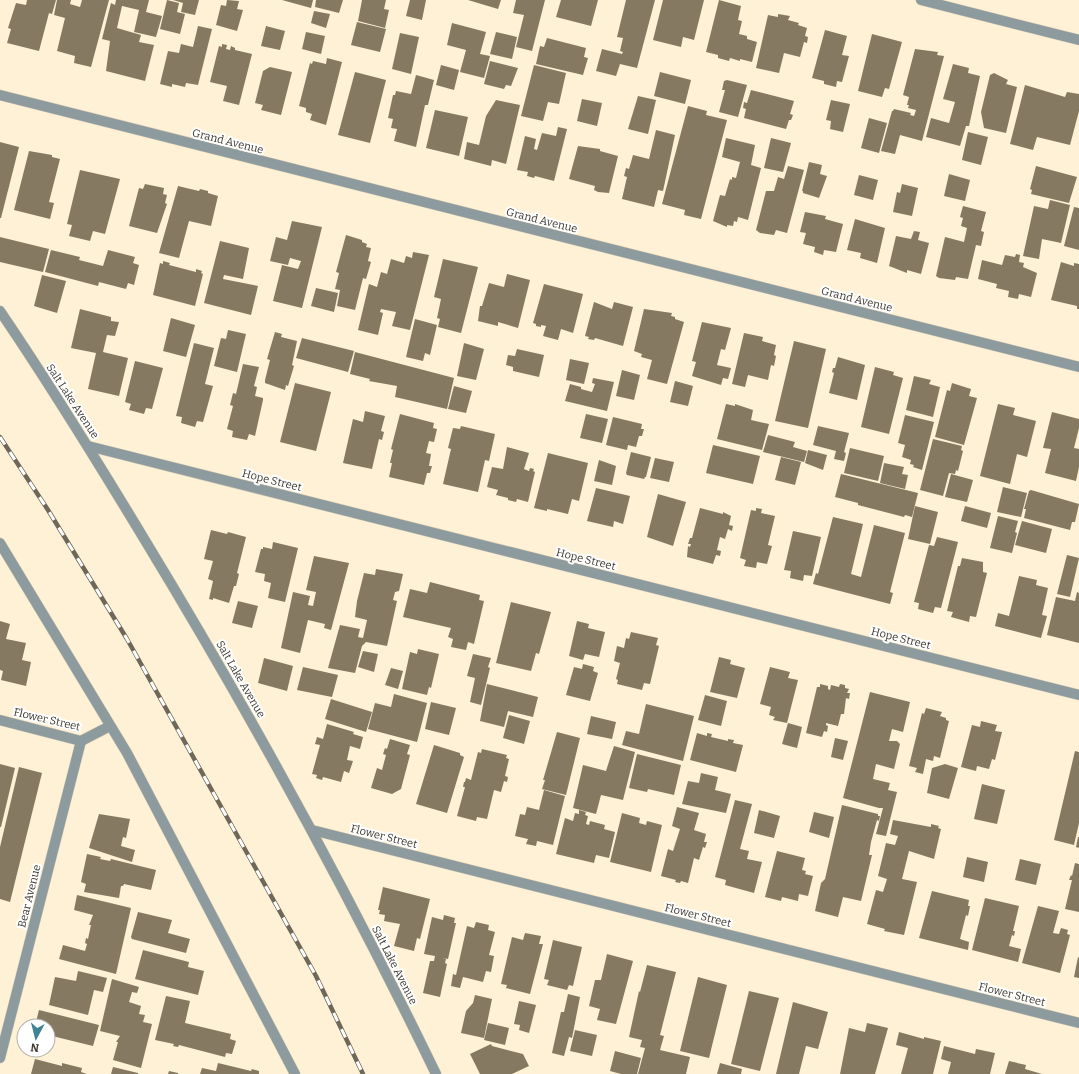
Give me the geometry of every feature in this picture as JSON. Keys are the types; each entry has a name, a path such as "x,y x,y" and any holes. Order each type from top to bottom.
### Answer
{"street":[{"path":"921,0 1079,40"},
{"name":"Grand Avenue","path":"0,95 1079,367"},
{"name":"Salt Lake Avenue","path":"0,310 88,446 203,636 312,830 368,937 436,1074"},
{"name":"Hope Street","path":"88,446 1079,695"},
{"path":"0,543 138,774 296,1074"},
{"name":"Flower Street","path":"0,720 81,741 110,726"},
{"name":"Bear Avenue","path":"0,1058 81,741"},
{"name":"Flower Street","path":"312,830 1079,1023"}],"building":[{"path":"27,0 56,0 52,14 49,13 39,51 7,43 11,29 8,28 16,3 26,5"},
{"path":"57,0 71,0 70,4 80,7 82,0 109,0 91,67 74,63 75,56 57,51 65,18 54,15"},
{"path":"116,0 149,0 146,12 162,16 156,37 134,32 139,10 122,6 117,28 141,35 139,42 154,45 145,81 106,71 110,41 102,39 111,3 115,5"},
{"path":"167,0 179,3 177,12 185,14 180,34 160,29"},
{"path":"173,0 199,0 195,15 181,12 183,3"},
{"path":"227,0 239,1 237,9 243,10 237,31 216,25 221,5 226,6"},
{"path":"282,0 313,0 311,8"},
{"path":"316,0 343,0 339,13 315,7"},
{"path":"362,0 386,0 384,9 389,10 385,28 358,21"},
{"path":"410,0 426,0 422,20 406,16"},
{"path":"468,0 501,0 498,9"},
{"path":"516,0 545,0 532,51 516,47 524,15 513,13"},
{"path":"561,0 598,0 591,26 556,17"},
{"path":"626,0 655,0 637,68 620,64 616,76 596,71 602,49 622,54 623,52 620,51 623,38 617,37"},
{"path":"663,0 704,0 694,40 683,37 681,47 653,40"},
{"path":"719,0 741,6 738,20 742,21 739,34 747,36 747,39 757,42 752,62 730,58 729,61 718,58 718,55 706,52"},
{"path":"314,11 330,14 326,28 311,23"},
{"path":"778,14 790,16 788,20 799,23 798,25 807,28 805,36 808,37 807,43 804,42 800,57 784,53 779,73 756,68 768,15 778,17"},
{"path":"357,22 386,29 380,52 351,45"},
{"path":"452,23 486,32 480,54 490,56 484,78 460,72 466,50 447,45"},
{"path":"198,26 212,29 198,85 186,83 185,87 172,84 172,87 160,84 168,51 179,53 181,44 193,47"},
{"path":"266,26 285,31 280,50 261,46"},
{"path":"825,30 847,36 842,55 849,56 842,82 837,81 836,87 824,84 824,81 812,78"},
{"path":"306,32 325,36 321,54 302,49"},
{"path":"496,32 517,37 512,59 490,54"},
{"path":"400,33 419,37 411,74 392,69"},
{"path":"872,34 902,42 889,89 885,88 882,97 858,91"},
{"path":"547,38 586,48 584,57 588,58 583,75 536,64 540,46 544,47"},
{"path":"222,44 227,45 226,49 230,50 231,46 235,48 235,50 252,54 239,105 223,101 227,86 210,82 219,46 222,47"},
{"path":"915,49 938,52 937,55 944,56 922,141 900,135 895,154 881,151 892,111 894,109 911,113 910,115 914,116 916,110 908,108 909,105 907,105 909,97 903,95"},
{"path":"327,58 342,62 326,125 310,120 312,114 306,112 306,108 299,106 310,63 312,64 313,61 326,64"},
{"path":"490,61 518,68 511,86 506,85 504,89 484,84"},
{"path":"953,64 969,68 968,73 980,76 969,126 966,126 960,146 926,137 931,118 949,123 955,102 943,99"},
{"path":"441,65 459,70 454,90 436,85"},
{"path":"534,65 566,73 559,104 548,102 543,121 521,116"},
{"path":"270,67 292,72 281,115 261,110 263,105 255,103 263,71"},
{"path":"355,72 386,80 370,143 338,135"},
{"path":"660,72 691,80 685,104 654,96"},
{"path":"994,73 1008,80 1006,84 1017,87 1006,133 984,128 981,112 990,75"},
{"path":"416,75 434,80 428,105 425,105 416,147 394,141 397,129 391,128 393,119 388,118 393,95 395,95 396,91 411,94"},
{"path":"727,80 747,85 738,117 719,112 725,90 722,90 724,81"},
{"path":"1025,85 1065,97 1067,92 1079,94 1079,111 1070,145 1037,137 1033,150 1010,144"},
{"path":"751,90 794,101 790,114 793,115 791,120 789,120 786,129 744,118 746,109 743,108 744,102 747,103"},
{"path":"638,96 656,100 648,134 628,129"},
{"path":"582,99 602,103 597,126 577,121"},
{"path":"496,100 520,105 506,164 492,160 491,166 464,159 467,142 479,145 486,116"},
{"path":"831,100 850,104 843,132 830,129 831,121 826,120"},
{"path":"688,106 707,111 706,115 727,120 701,219 684,215 685,210 662,204"},
{"path":"435,110 468,117 459,156 426,148"},
{"path":"869,118 887,123 879,153 861,148"},
{"path":"558,127 567,129 554,181 535,176 534,178 527,176 528,172 517,170 525,136 536,139 534,149 537,150 542,133 556,136"},
{"path":"656,130 675,135 663,191 658,190 654,207 622,199 627,177 624,176 626,168 629,169 633,155 649,159"},
{"path":"968,132 988,137 981,165 962,160"},
{"path":"726,138 755,145 751,165 761,168 748,220 738,217 737,222 734,221 733,226 727,225 727,227 713,221 720,195 725,196 730,179 732,180 732,177 736,178 740,162 722,157"},
{"path":"771,138 791,143 783,172 764,168"},
{"path":"0,142 19,147 1,218 0,218"},
{"path":"578,146 600,149 600,151 618,156 609,193 598,192 594,190 595,186 569,179"},
{"path":"29,151 52,155 52,157 60,159 49,202 54,203 50,219 14,210"},
{"path":"809,162 822,165 820,174 827,176 819,198 803,193 802,191"},
{"path":"788,166 804,170 787,233 776,230 774,235 760,233 756,230 766,191 774,191 778,177 784,179"},
{"path":"1036,166 1077,177 1069,203 1031,194 1032,190 1030,189"},
{"path":"80,170 120,179 105,234 93,231 90,241 69,236 72,225 67,224"},
{"path":"949,174 970,180 965,201 944,196"},
{"path":"859,175 878,180 873,200 854,195"},
{"path":"145,184 164,188 163,194 167,195 165,203 167,204 157,233 129,226 139,188 143,189"},
{"path":"902,184 918,188 912,216 893,212 897,192 900,193"},
{"path":"178,186 199,191 200,189 208,191 208,193 218,196 211,226 189,221 179,258 159,253"},
{"path":"1050,200 1070,205 1061,243 1042,239 1039,259 1023,256 1034,206 1048,209"},
{"path":"963,206 986,212 981,231 984,232 981,246 976,245 968,279 956,277 955,280 939,278 936,276 945,237 964,242 967,228 961,226 963,218 960,217"},
{"path":"1074,207 1079,208 1079,250 1064,246"},
{"path":"805,212 826,216 825,219 843,224 836,252 824,250 823,255 814,252 815,247 803,244 806,233 800,232"},
{"path":"855,219 885,228 877,263 860,258 861,253 847,250"},
{"path":"292,221 322,227 302,308 273,301 282,265 298,269 301,261 290,258 288,265 270,261 276,237 287,240"},
{"path":"914,231 920,232 918,240 929,243 921,274 907,270 907,273 889,266 896,236 911,239"},
{"path":"346,235 362,240 362,242 367,244 366,247 371,248 368,261 371,262 366,279 363,278 355,310 337,306 340,290 335,289 339,273 336,272"},
{"path":"0,237 49,249 43,272 0,262"},
{"path":"220,241 249,248 243,279 224,275 223,279 258,286 251,315 204,303"},
{"path":"51,250 80,257 79,260 103,266 108,250 135,257 133,263 139,265 134,285 128,283 126,289 99,282 98,286 45,272"},
{"path":"413,252 429,255 410,330 392,326 396,312 381,309 380,312 383,313 378,335 358,330 369,284 377,287 381,272 387,274 391,259 404,263 406,256 412,258"},
{"path":"1016,254 1020,255 1019,262 1024,263 1023,267 1037,273 1031,297 1019,294 1018,299 1008,297 1009,291 996,288 997,284 978,279 982,260 1002,265 1005,255 1015,257"},
{"path":"443,259 478,267 461,333 438,327 440,319 437,318 441,299 434,297"},
{"path":"163,261 170,263 169,265 196,272 196,269 202,271 201,273 203,274 195,306 153,295 160,263 163,264"},
{"path":"1061,262 1074,266 1074,263 1079,264 1079,309 1077,309 1077,306 1051,300"},
{"path":"507,274 530,280 518,328 498,322 498,326 478,321 480,306 482,306 489,283 504,287"},
{"path":"42,275 66,281 57,313 34,306"},
{"path":"544,284 583,294 573,333 561,329 558,340 543,336 546,326 536,326 536,324 533,323"},
{"path":"316,288 338,293 334,312 311,306"},
{"path":"594,302 612,309 614,302 633,307 623,346 595,338 594,340 588,339 589,337 585,336"},
{"path":"80,309 111,317 111,321 119,322 115,336 107,335 103,352 128,358 119,396 88,389 96,353 71,348"},
{"path":"644,309 672,313 671,316 675,317 675,319 684,322 667,384 647,379 652,360 641,357 642,354 634,351"},
{"path":"171,318 195,325 186,357 163,351"},
{"path":"415,319 437,325 430,355 425,353 423,361 406,357"},
{"path":"702,322 731,328 725,350 721,349 717,365 731,368 728,379 723,378 721,385 692,376 696,362 692,361"},
{"path":"228,330 246,334 237,372 214,366 221,338 226,339"},
{"path":"275,332 282,334 281,337 297,341 292,365 294,366 288,386 286,385 285,390 265,383 270,360 267,359"},
{"path":"744,333 763,337 762,341 776,345 774,366 771,365 768,380 748,375 745,387 732,384"},
{"path":"302,338 354,351 348,372 296,358"},
{"path":"794,341 826,349 808,428 775,421"},
{"path":"194,343 214,348 205,384 213,386 203,422 197,421 195,427 181,423 182,417 176,416"},
{"path":"464,343 484,349 476,380 457,376"},
{"path":"517,349 544,355 539,377 513,371 513,367 506,365 508,355 515,356"},
{"path":"355,352 454,378 447,409 395,397 397,386 369,381 370,379 350,374"},
{"path":"838,357 865,365 857,400 829,393 834,373 832,372 833,368 835,368"},
{"path":"570,359 589,363 584,384 566,380"},
{"path":"135,361 163,368 152,409 146,408 144,414 129,410 131,404 125,402"},
{"path":"243,364 259,367 254,386 257,387 255,396 263,398 255,436 249,434 247,440 232,437 233,431 227,429 233,406 230,405 233,393 236,394"},
{"path":"875,367 894,372 893,375 903,378 889,434 861,427"},
{"path":"622,370 640,375 634,400 616,396"},
{"path":"914,376 931,380 929,384 940,387 933,417 906,410"},
{"path":"593,378 614,382 607,411 565,401 570,384 592,392 595,384 592,383"},
{"path":"675,381 693,386 688,406 670,402"},
{"path":"295,383 331,392 316,451 280,442"},
{"path":"952,383 971,389 969,396 977,398 964,445 935,437 947,390 950,391"},
{"path":"454,386 472,391 466,413 448,409"},
{"path":"726,404 735,406 735,404 753,410 751,420 769,424 762,450 717,439"},
{"path":"998,404 1015,408 1013,415 1036,421 1027,457 1017,454 1010,484 980,476"},
{"path":"365,411 385,416 381,431 384,432 382,440 379,439 372,469 343,463 353,419 363,422"},
{"path":"1052,412 1079,419 1079,428 1074,448 1079,449 1079,467 1076,481 1045,473 1051,449 1043,448"},
{"path":"400,414 434,423 433,428 437,429 434,442 429,441 426,453 431,454 429,466 432,466 430,473 427,473 424,485 389,477 393,450 391,449"},
{"path":"586,414 608,419 602,443 580,438"},
{"path":"905,415 934,422 922,470 913,467 914,465 910,464 911,460 902,457 905,445 898,443"},
{"path":"613,417 642,424 641,429 644,429 642,436 639,436 636,447 628,445 627,450 606,445"},
{"path":"461,426 495,434 489,461 485,460 478,492 443,484 451,449 448,448 453,428 460,429"},
{"path":"818,426 849,433 844,452 846,453 844,461 834,459 836,451 813,445"},
{"path":"768,435 795,442 793,447 807,451 804,462 763,452"},
{"path":"933,439 962,446 961,450 963,451 958,471 956,470 955,474 949,473 943,496 920,490"},
{"path":"713,445 760,456 753,484 706,473"},
{"path":"507,447 529,453 524,469 529,471 530,468 534,469 533,471 535,472 528,502 517,499 516,502 508,500 508,498 496,495 498,490 487,487 492,467 503,469"},
{"path":"850,448 884,456 878,481 844,473"},
{"path":"808,450 827,455 823,470 805,463"},
{"path":"631,452 651,457 646,477 644,479 627,475 626,473"},
{"path":"548,453 588,463 579,501 572,499 568,514 547,509 547,511 534,508"},
{"path":"781,457 801,462 795,485 775,480"},
{"path":"655,458 674,462 669,482 650,478"},
{"path":"599,460 616,466 612,485 594,481"},
{"path":"884,463 904,467 902,474 908,475 905,489 880,483"},
{"path":"841,474 918,493 912,517 905,515 904,517 858,505 858,503 835,497"},
{"path":"951,474 973,480 967,502 945,497"},
{"path":"1003,487 1027,493 1021,517 997,512"},
{"path":"596,488 630,496 623,524 614,521 613,527 587,521"},
{"path":"1031,490 1079,504 1075,522 1072,522 1070,530 1024,518 1026,509 1024,509 1029,491"},
{"path":"658,494 686,502 673,546 647,537"},
{"path":"915,506 938,512 930,544 908,539"},
{"path":"965,506 991,513 987,528 961,521"},
{"path":"700,508 723,514 723,512 731,516 729,525 733,526 732,531 728,529 725,539 720,537 717,550 721,551 720,556 716,555 713,564 687,557 688,546 690,547 691,544 688,544 690,538 692,538"},
{"path":"756,508 762,509 761,513 775,516 768,545 772,546 767,564 757,562 756,568 744,566 746,560 740,558 751,510 756,511"},
{"path":"998,516 1018,521 1015,532 1017,533 1012,553 990,548"},
{"path":"833,517 863,524 851,574 861,577 874,525 905,533 890,592 893,593 890,604 813,584 816,573 818,574"},
{"path":"1022,521 1052,529 1046,553 1015,545"},
{"path":"211,530 227,534 228,532 246,537 237,573 239,574 236,586 234,586 229,603 213,598 213,600 209,599 213,581 208,579 213,561 204,559"},
{"path":"793,531 821,537 812,576 804,575 803,581 790,578 791,571 784,570"},
{"path":"937,537 958,542 941,608 935,607 933,613 918,609 919,603 914,602 929,545 934,546"},
{"path":"273,542 298,548 285,602 268,598 271,583 264,581 265,574 255,572 261,549 263,549 263,547 272,549"},
{"path":"1067,555 1079,558 1070,597 1057,594"},
{"path":"314,556 349,563 331,630 324,628 325,624 308,620 300,653 281,648 293,592 310,596 308,605 313,606 316,592 306,590"},
{"path":"962,558 983,562 983,572 987,573 976,617 970,616 969,622 951,617 953,612 947,611 958,566 960,566"},
{"path":"376,569 403,574 399,591 395,592 393,600 397,601 387,646 366,642 362,646 355,673 328,668 340,625 360,629 358,637 363,638 367,620 355,617 357,601 364,573 375,575"},
{"path":"1019,576 1037,580 1036,585 1048,588 1042,615 1047,616 1041,638 995,626 998,613 1009,616"},
{"path":"430,582 480,595 479,600 484,601 474,644 468,642 466,650 451,647 453,639 448,637 451,628 403,617 410,589 427,593"},
{"path":"1077,592 1079,593 1079,643 1047,635 1056,597 1075,601"},
{"path":"238,601 258,606 252,628 232,623"},
{"path":"511,602 551,612 539,654 536,653 531,671 496,663"},
{"path":"0,621 10,624 6,639 26,643 22,660 31,662 26,686 1,680 3,671 0,670"},
{"path":"577,621 589,624 588,628 605,632 599,657 585,654 583,660 569,656"},
{"path":"631,632 658,638 656,645 659,646 650,684 644,683 642,690 617,684 618,680 616,679 620,663 614,661 617,646 624,648 626,638 629,639"},
{"path":"418,649 439,654 431,688 429,687 427,695 402,689 410,652 417,654"},
{"path":"363,651 378,654 374,672 358,667"},
{"path":"473,654 491,658 481,705 470,702 475,678 467,676"},
{"path":"719,657 731,660 730,664 745,668 737,698 710,692"},
{"path":"264,658 293,666 287,691 258,683"},
{"path":"583,664 594,667 593,671 598,673 590,701 566,695 574,667 582,669"},
{"path":"303,667 338,675 332,697 297,690"},
{"path":"770,667 790,672 788,678 798,680 787,723 773,720 775,717 769,715 771,707 760,704"},
{"path":"391,668 403,671 398,689 385,685"},
{"path":"487,684 538,697 533,717 508,711 504,727 480,721"},
{"path":"820,684 828,686 828,689 830,690 831,685 839,687 840,684 845,685 845,688 849,689 847,693 850,693 849,699 846,698 844,714 841,714 838,726 826,723 828,726 827,732 824,731 822,737 806,733 817,687 820,687"},
{"path":"870,692 910,702 903,732 892,729 889,741 897,741 900,744 894,769 876,764 873,779 890,783 888,790 897,792 886,836 876,834 883,808 843,798"},
{"path":"394,694 427,703 417,742 368,729 375,703 391,707"},
{"path":"705,695 727,701 721,726 698,720"},
{"path":"331,699 372,712 366,732 325,719"},
{"path":"431,702 456,708 449,735 425,729"},
{"path":"646,704 694,716 683,761 622,745 626,731 639,734"},
{"path":"926,708 942,712 940,716 949,721 940,758 934,756 933,761 926,759 923,774 915,772 917,768 909,766 922,713 924,714"},
{"path":"509,715 530,721 524,744 503,738"},
{"path":"591,716 616,722 612,739 587,734"},
{"path":"981,721 997,725 995,731 1002,732 995,760 992,759 989,769 977,766 976,771 961,767 972,725 980,727"},
{"path":"788,723 802,727 797,748 782,744"},
{"path":"327,724 354,732 353,734 363,737 360,749 350,746 347,760 353,761 349,773 344,771 341,782 323,777 322,780 316,778 317,775 312,774 320,745 315,744 317,737 323,739"},
{"path":"557,732 580,738 566,795 542,789 545,780 543,780"},
{"path":"697,733 707,736 707,733 712,734 711,737 728,741 728,739 734,740 733,743 743,745 736,772 690,760"},
{"path":"835,738 848,741 843,760 831,757"},
{"path":"390,739 410,745 407,754 410,755 401,789 392,794 371,788 377,768 382,770 386,755 383,754 385,748 387,749"},
{"path":"434,745 460,753 460,755 464,757 447,813 416,804"},
{"path":"614,746 635,752 623,800 601,795 596,814 573,808 583,765 606,771"},
{"path":"482,749 507,755 506,758 509,759 505,776 508,777 507,782 504,781 501,792 494,790 487,819 477,817 476,821 457,816 465,787 463,787 464,782 466,778 471,780 478,752 481,753"},
{"path":"1075,751 1079,752 1079,823 1074,845 1054,840"},
{"path":"637,754 681,765 674,795 648,789 647,792 629,788"},
{"path":"0,764 15,768 1,827 0,827"},
{"path":"945,764 958,768 949,799 927,793 932,768"},
{"path":"19,767 42,773 10,902 0,899 0,847"},
{"path":"701,773 718,777 715,790 731,794 726,813 682,804 688,781 699,783"},
{"path":"982,784 1005,790 997,824 974,819"},
{"path":"544,790 565,796 553,845 537,841 536,846 526,844 528,839 515,836 520,814 525,815 527,807 539,810"},
{"path":"735,800 752,804 740,849 749,851 747,859 762,862 754,893 725,885 726,880 715,877"},
{"path":"842,805 878,814 878,816 880,816 879,821 877,820 871,842 869,855 872,855 861,901 843,897 838,917 815,911 821,883 825,879"},
{"path":"677,807 699,813 694,830 706,834 704,842 707,842 705,848 703,847 699,860 694,858 688,883 681,881 680,883 675,882 676,880 661,876 668,849 673,851 680,829 672,826"},
{"path":"579,810 586,812 585,815 588,816 586,824 589,825 590,821 605,825 604,829 615,832 609,858 596,855 594,863 556,854 565,818 573,821 575,813 579,814"},
{"path":"759,810 780,816 774,838 754,833"},
{"path":"814,812 834,817 829,838 809,832"},
{"path":"622,813 640,818 639,823 646,825 647,821 662,825 651,872 610,862"},
{"path":"99,814 130,819 126,838 123,837 121,846 135,850 132,862 89,848"},
{"path":"893,820 931,827 931,824 939,826 938,828 941,829 934,859 909,851 902,879 917,882 904,935 884,931 885,929 867,924 876,890 883,892 887,879 878,876 886,843 895,845 898,836 890,834"},
{"path":"1079,837 1079,848 1076,847"},
{"path":"777,851 805,858 802,870 806,871 805,874 813,876 808,896 799,894 798,901 782,897 781,901 765,897"},
{"path":"87,854 101,857 100,859 110,861 111,859 156,870 151,890 124,884 121,886 119,898 84,892 86,884 81,882"},
{"path":"967,857 988,862 984,882 963,877"},
{"path":"1020,859 1041,864 1036,885 1015,880"},
{"path":"1075,863 1079,864 1079,912 1065,909 1072,880 1069,880 1071,875 1072,876"},
{"path":"383,887 430,899 420,939 417,938 414,951 394,946 400,924 384,921 385,915 379,914 380,910 378,910"},
{"path":"932,891 969,900 968,906 970,906 968,916 966,915 960,939 969,942 968,950 919,938"},
{"path":"77,895 131,908 116,974 59,959 63,945 85,951 87,944 85,943 86,938 88,939 91,925 89,925 93,915 74,910"},
{"path":"985,898 1019,906 1013,931 1015,931 1014,936 1012,935 1009,946 1021,949 1018,962 972,950"},
{"path":"1038,906 1059,911 1053,933 1059,934 1061,928 1068,930 1067,934 1070,935 1060,973 1022,963"},
{"path":"138,912 172,920 168,933 190,939 186,953 132,939 131,937"},
{"path":"444,915 455,918 454,923 456,923 448,959 442,958 446,959 445,963 447,964 440,997 423,993 430,961 434,961 435,956 424,954 432,917 443,920"},
{"path":"476,922 489,925 488,930 495,932 489,955 494,956 491,972 486,971 483,982 463,977 460,988 451,986 453,974 456,975 467,926 474,928"},
{"path":"525,933 541,936 539,944 543,944 530,994 506,988 507,985 501,984 512,937 523,940"},
{"path":"553,940 582,947 573,986 569,985 567,990 547,985 549,980 544,979"},
{"path":"143,950 189,962 188,967 204,971 198,995 135,979"},
{"path":"607,954 633,961 616,1024 597,1020 600,1009 589,1006 595,980 601,980"},
{"path":"1078,957 1079,958 1079,978 1074,977"},
{"path":"647,965 676,972 660,1035 664,1036 660,1050 690,1057 686,1074 638,1074 645,1048 640,1047 642,1040 629,1037 639,991 640,992"},
{"path":"78,971 107,978 103,992 94,990 88,1015 49,1005 55,977 76,981"},
{"path":"698,977 727,985 709,1058 680,1051"},
{"path":"112,979 139,987 137,993 132,992 129,1002 141,1006 139,1014 145,1015 143,1022 152,1024 141,1068 113,1060 118,1042 116,1042 120,1036 100,1031"},
{"path":"749,991 779,998 760,1071 731,1064"},
{"path":"568,994 580,997 572,1038 569,1037 564,1056 552,1053 561,1012 564,1012"},
{"path":"475,995 492,999 484,1038 461,1033 466,1011 473,1003"},
{"path":"166,996 190,1001 185,1023 231,1034 230,1039 236,1041 232,1054 226,1053 225,1057 179,1045 178,1047 173,1046 174,1044 155,1040"},
{"path":"519,1001 536,1005 529,1033 519,1030 520,1025 514,1024"},
{"path":"793,1002 828,1012 818,1049 806,1046 799,1074 776,1074"},
{"path":"39,1010 99,1025 93,1046 56,1037 56,1018 37,1018"},
{"path":"488,1023 509,1028 505,1045 484,1040"},
{"path":"867,1023 888,1028 875,1074 840,1074 849,1028 865,1032"},
{"path":"575,1030 597,1035 592,1056 570,1051"},
{"path":"899,1032 924,1039 924,1037 941,1041 933,1074 901,1074 908,1048 896,1045"},
{"path":"491,1044 492,1046 523,1054 529,1066 512,1074 480,1074 470,1054"},
{"path":"944,1046 975,1054 976,1049 995,1053 990,1074 948,1074 951,1062 941,1059"},
{"path":"615,1051 641,1058 637,1074 621,1074 610,1071"},
{"path":"35,1059 62,1066 62,1063 82,1068 81,1072 87,1074 31,1074"},
{"path":"1009,1061 1026,1065 1025,1069 1042,1074 1005,1074"},
{"path":"218,1063 251,1071 252,1069 259,1071 259,1074 200,1074 202,1068 216,1071"},
{"path":"720,1063 742,1069 741,1074 717,1074"},
{"path":"113,1067 138,1073 138,1074 111,1074"},
{"path":"169,1071 178,1073 178,1074 168,1074"}],"railway":[{"path":"0,437 48,510 127,639 316,976 363,1074"}]}
